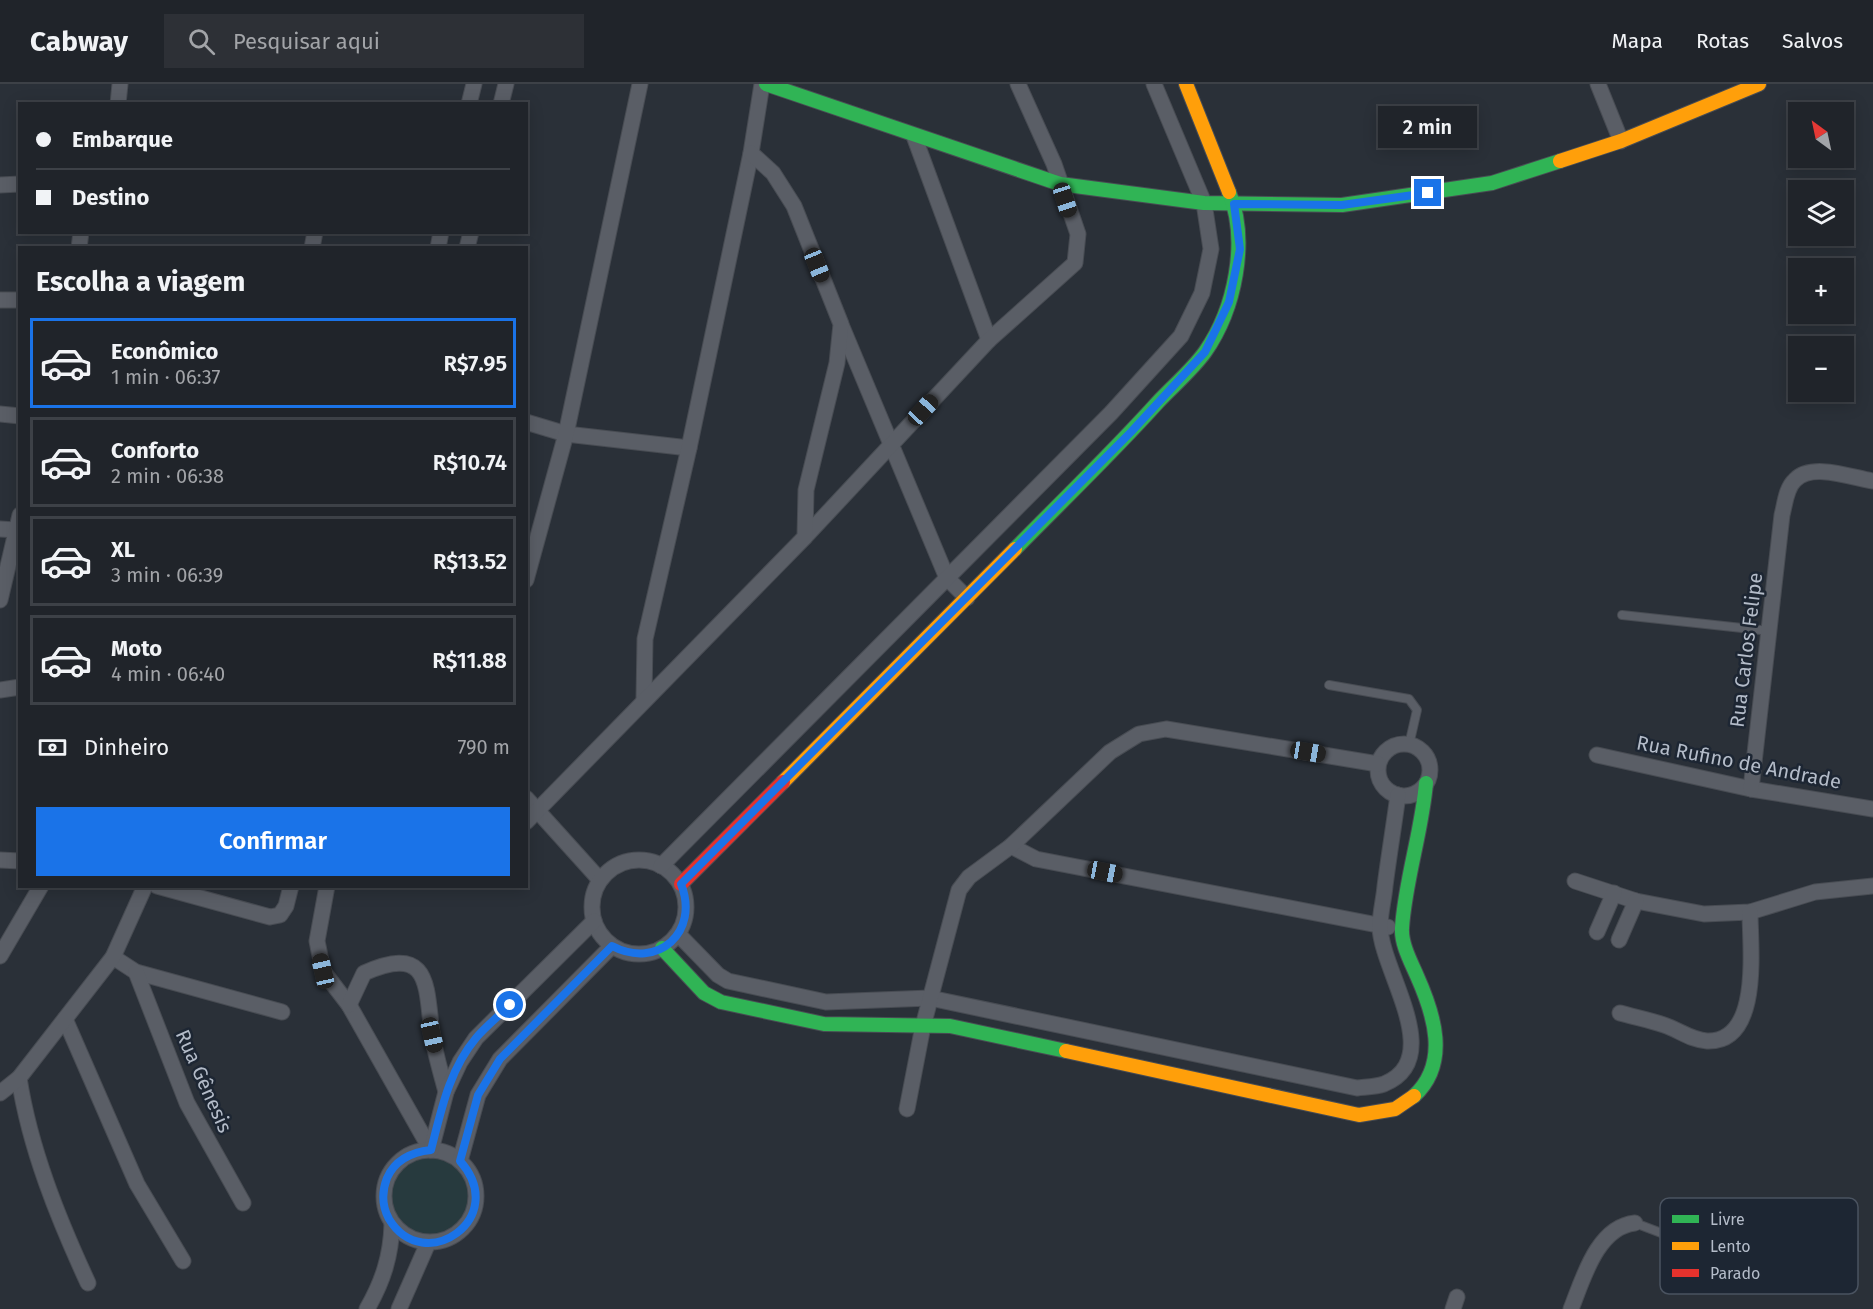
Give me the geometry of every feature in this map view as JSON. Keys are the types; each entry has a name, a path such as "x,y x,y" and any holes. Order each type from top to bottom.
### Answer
{"street":[{"path":"118,102 120,84"},
{"path":"470,102 474,84"},
{"path":"502,102 506,84"},
{"path":"528,573 566,434 640,84"},
{"path":"644,699 645,639 689,448 764,84 1060,184 1204,203 1342,205 1492,183 1621,141 1759,84"},
{"path":"600,880 532,803 608,739 644,699 805,537 989,340 1075,263 1078,234 1060,184 1018,84"},
{"path":"662,866 1111,413 1181,336 1202,293 1211,249 1204,203 1154,84"},
{"path":"681,884 1131,432 1205,352 1229,302 1240,249 1234,204 1186,84"},
{"path":"1598,84 1621,141"},
{"path":"914,136 989,340"},
{"path":"751,153 773,173 794,206 947,578 967,598"},
{"path":"0,185 18,184"},
{"path":"0,300 18,300"},
{"path":"805,537 806,490 837,363 841,324"},
{"path":"1111,413 1131,432"},
{"path":"0,414 18,416"},
{"path":"528,423 566,434 689,448"},
{"name":"Rua Carlos Felipe","path":"1750,789 1782,515 1789,490 1795,479 1806,473 1822,472 1873,481"},
{"path":"0,600 18,522"},
{"path":"0,529 16,530"},
{"path":"0,690 18,687"},
{"path":"907,1109 923,1026 959,890 969,876 1011,846 1110,753 1139,734 1166,729 1378,764"},
{"path":"662,948 704,993 721,1002 824,1024 950,1026 1359,1115 1394,1110 1420,1093 1434,1068 1436,1041 1430,1009 1404,944 1402,930 1429,767 1423,753 1409,744 1401,744 1386,750 1378,764 1380,780 1390,792 1398,795 1414,793 1426,783"},
{"name":"Rua Rufino de Andrade","path":"1597,755 1750,789 1873,809"},
{"path":"678,934 718,975 728,981 826,1002 930,998 1357,1088 1383,1084 1401,1073 1410,1057 1411,1038 1409,1015 1383,950 1380,925 1398,795"},
{"path":"1011,846 1035,859 1402,930"},
{"path":"0,860 18,861"},
{"path":"647,861 662,866 681,884 687,904 683,925 678,934 662,948 642,954 632,954 612,946 598,931 594,921 593,900 600,880 626,862 647,861"},
{"path":"1575,881 1635,901 1704,914 1749,912 1815,892 1873,885"},
{"path":"0,956 40,888"},
{"path":"0,1093 19,1078 113,957 144,888"},
{"path":"164,888 270,917 280,915 286,906 290,888"},
{"path":"327,888 317,941 323,971 349,1005 431,1150"},
{"path":"1597,932 1614,893"},
{"path":"1619,940 1635,901"},
{"path":"1620,1013 1665,1026 1695,1039 1709,1041 1731,1034 1743,1016 1749,992 1749,912"},
{"path":"431,1150 446,1092 460,1062 476,1038 594,921"},
{"path":"460,1161 478,1095 500,1059 612,946"},
{"path":"113,957 136,972 282,1012"},
{"path":"349,1005 364,974 383,965 403,962 421,972 429,994 432,1035 446,1092"},
{"name":"Rua Gênesis","path":"136,972 191,1113 243,1203"},
{"path":"65,1018 137,1184 183,1261"},
{"path":"19,1078 25,1113 57,1209 88,1283"},
{"path":"431,1150 442,1151 460,1161 472,1177 476,1198 471,1218 458,1233 438,1242 428,1243 408,1238 392,1224 384,1205 383,1195 388,1175 394,1166 411,1154 431,1150"},
{"path":"1571,1309 1599,1247 1618,1228 1635,1223"},
{"path":"368,1309 387,1266 392,1224"},
{"path":"399,1309 428,1243"}],"lane":[{"path":"1622,615 1770,631"},
{"path":"1329,685 1409,699 1417,710 1409,744"},
{"path":"1635,1223 1660,1233"}],"green space":[{"path":"429,1157 444,1160 457,1168 465,1181 468,1196 465,1211 457,1224 444,1232 429,1235 414,1232 401,1224 393,1211 390,1196 393,1181 401,1168 414,1160"}],"traffic: fast":[{"path":"766,84 1060,184 1204,203 1342,205 1492,183 1560,161"},
{"path":"1015,549 1205,352 1224,316 1236,274 1238,232 1229,192"},
{"path":"1414,1096 1425,1083 1432,1069 1435,1054 1435,1038 1429,1006 1407,953 1402,934 1406,892 1426,783"},
{"path":"662,948 704,993 721,1002 824,1024 950,1026 1066,1051"}],"traffic: slow":[{"path":"1186,84 1229,192"},
{"path":"1560,161 1621,141 1759,84"},
{"path":"783,782 1015,549"},
{"path":"1066,1051 1359,1115 1395,1109 1414,1096"}],"traffic: jam":[{"path":"681,884 783,782"}],"route":[{"path":"510,1005 476,1038 460,1062 446,1092 431,1150 411,1154 402,1159 388,1175 383,1195 387,1215 399,1232 408,1238 428,1243 448,1239 458,1233 471,1218 475,1208 475,1187 467,1168 460,1161 478,1095 500,1059 612,946 632,954 642,954 653,952 671,942 678,934 686,915 687,904 681,884 1131,432 1205,352 1229,302 1240,249 1234,204 1342,205 1428,193"}]}
